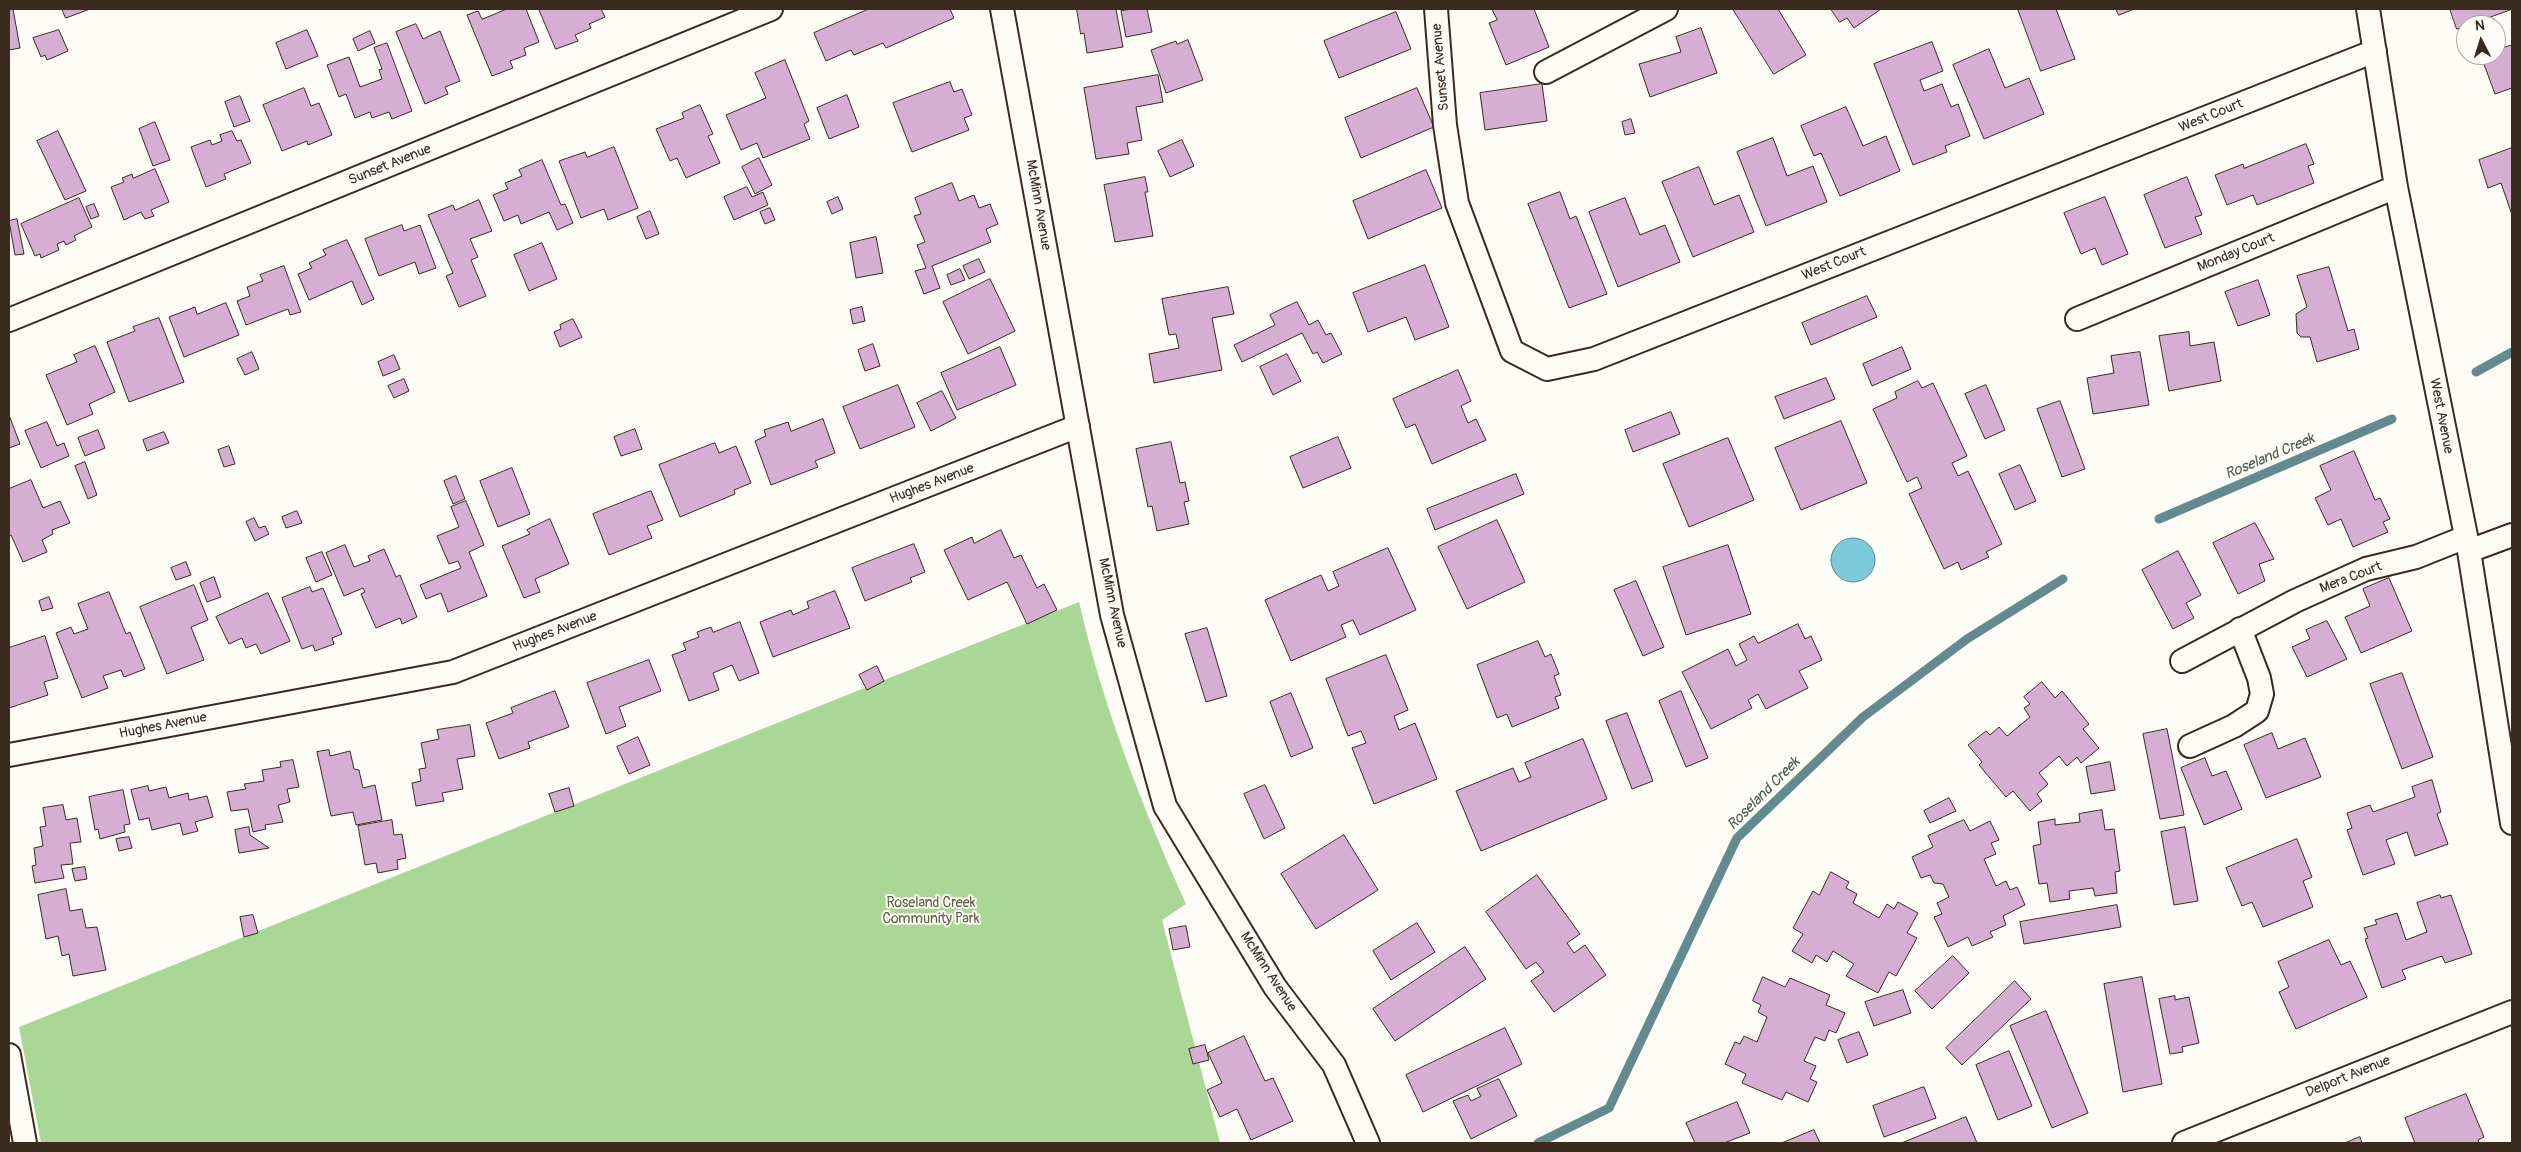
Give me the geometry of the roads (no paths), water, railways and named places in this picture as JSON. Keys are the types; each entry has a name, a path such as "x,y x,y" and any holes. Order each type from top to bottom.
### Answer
{"street":[{"name":"Sunset Avenue","path":"9,320 772,9"},
{"name":"McMinn Avenue","path":"1002,9 1112,615 1165,806 1275,987 1334,1065 1368,1143"},
{"name":"Sunset Avenue","path":"1436,9 1445,126"},
{"path":"1546,72 1666,9"},
{"name":"West Avenue","path":"2368,9 2396,187 2467,544 2512,823"},
{"name":"West Court","path":"1445,126 1457,203 1512,351 1547,368 1594,359 2375,51"},
{"name":"Monday Court","path":"2077,319 2396,187"},
{"name":"Hughes Avenue","path":"9,755 453,672 1078,426"},
{"name":"Mera Court","path":"2182,661 2240,629 2366,569 2512,535"},
{"path":"2190,746 2234,726 2257,711 2262,694 2259,678 2240,629"},
{"name":"Delport Avenue","path":"2184,1143 2512,1012"},
{"path":"9,1055 25,1143"}],"water":[{"path":"1849,538 1857,538 1869,544 1875,560 1869,576 1857,582 1849,582 1837,576 1831,564 1831,556 1837,544"}],"waterway":[{"name":"Roseland Creek","path":"2476,372 2512,352"},
{"name":"Roseland Creek","path":"2159,519 2392,419"},
{"name":"Roseland Creek","path":"1538,1143 1609,1108 1737,838 1863,717 1967,639 2063,579"}],"park label":[{"name":"Roseland Creek Community Park","path":"931,912"}]}
